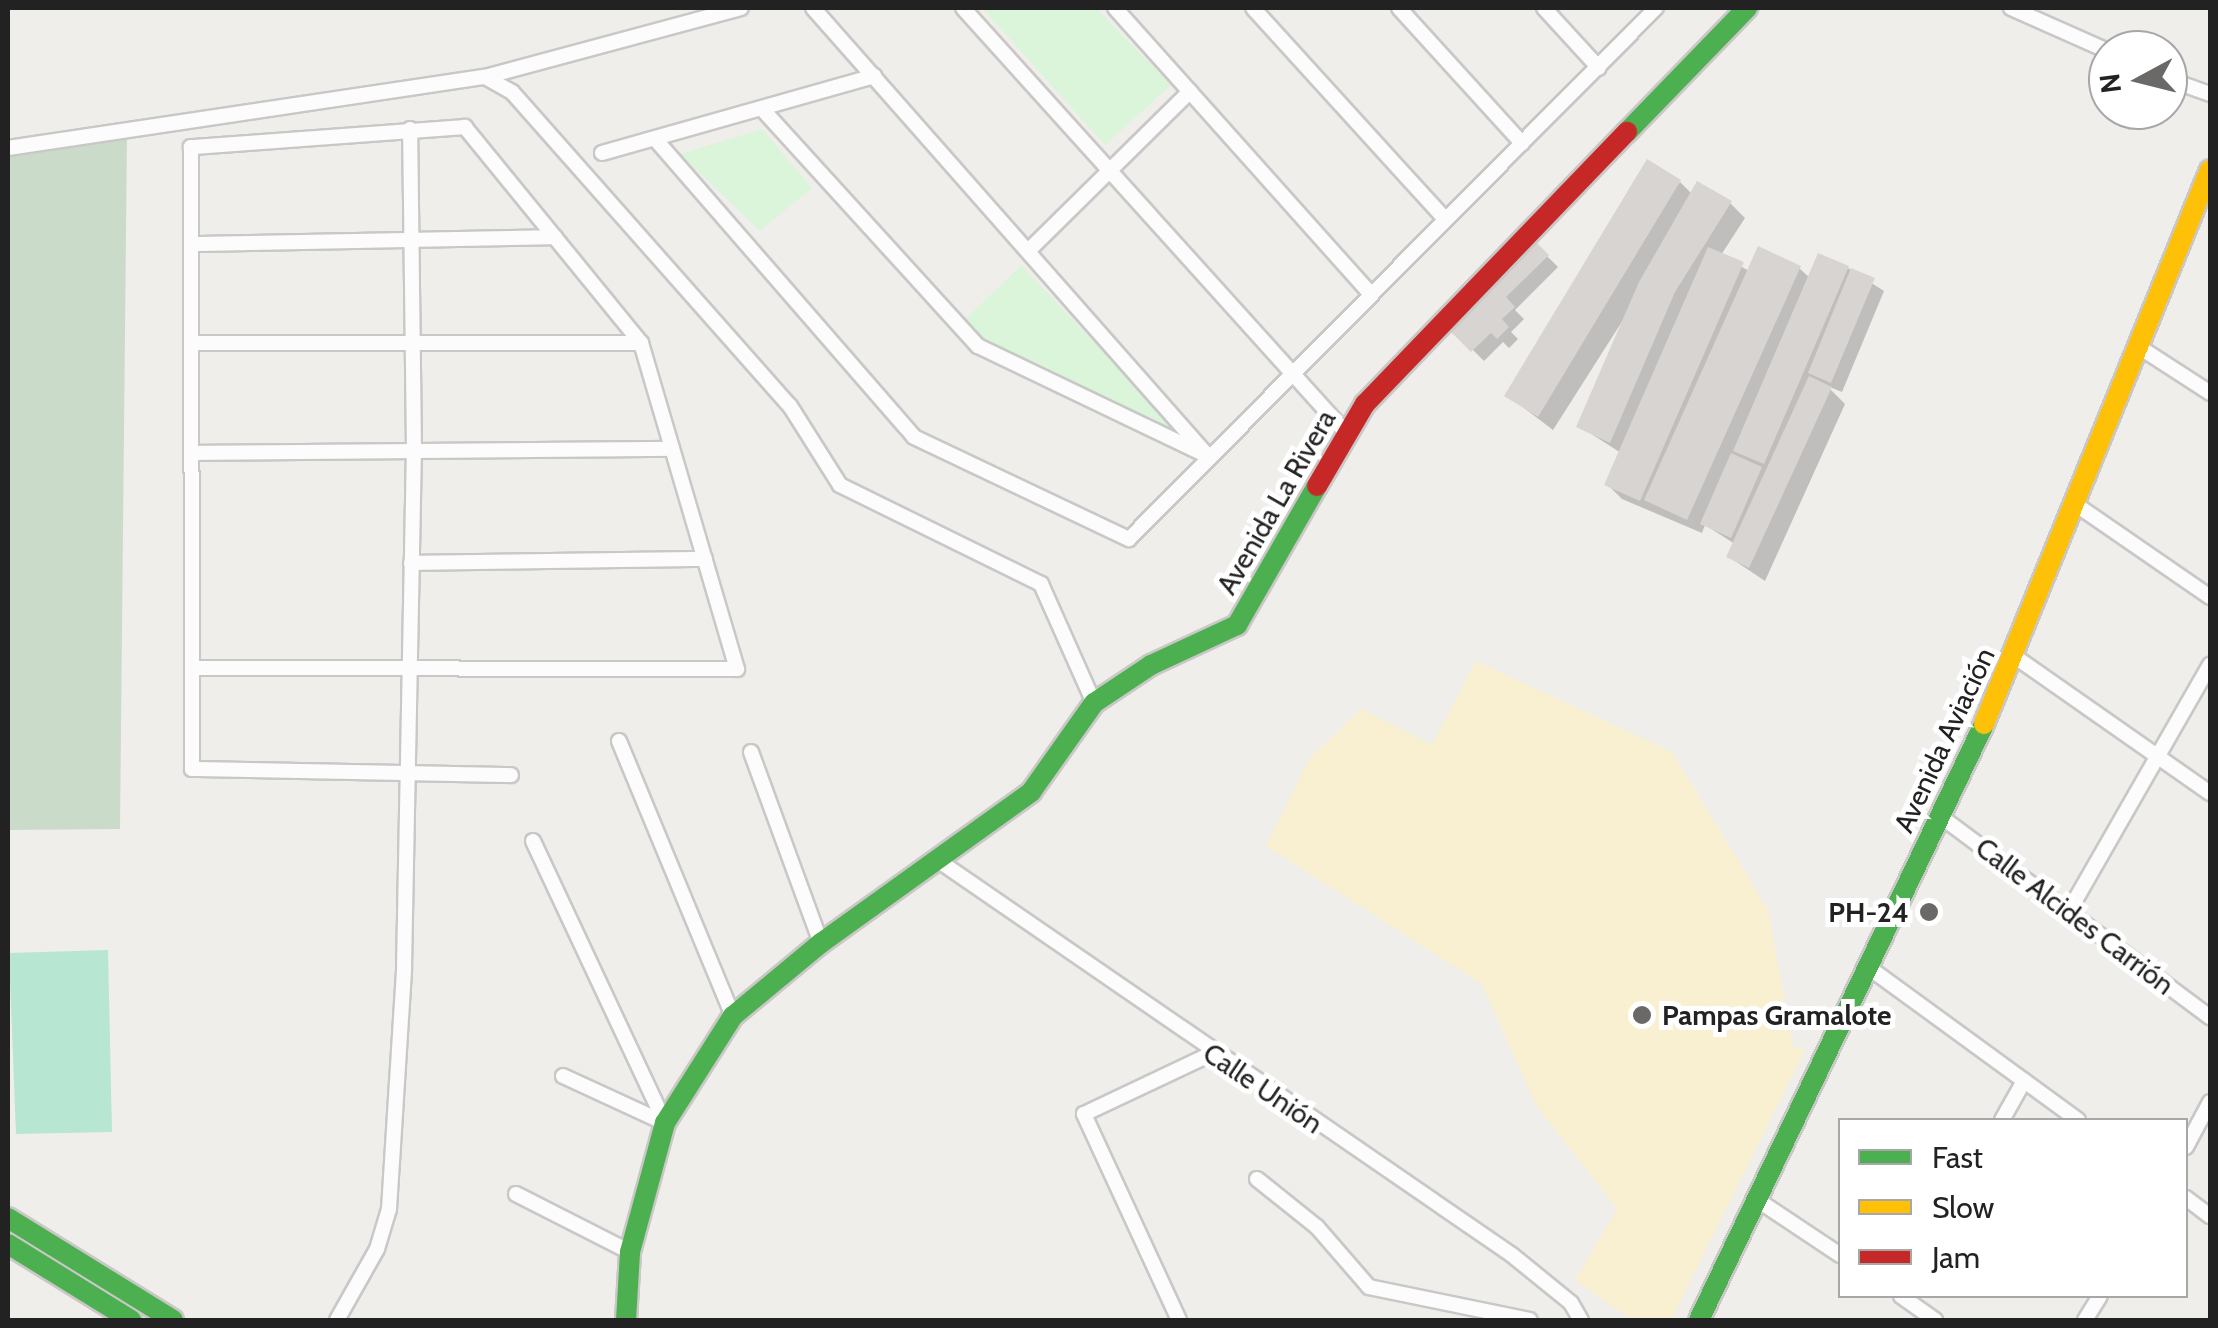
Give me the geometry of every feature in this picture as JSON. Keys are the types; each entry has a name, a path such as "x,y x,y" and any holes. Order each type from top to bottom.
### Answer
{"street":[{"path":"8,148 485,77 741,8"},
{"path":"813,8 1208,456"},
{"path":"963,8 1348,434"},
{"path":"1115,8 1370,292"},
{"path":"1253,8 1444,219"},
{"path":"1399,8 1522,143"},
{"path":"1544,8 1600,68"},
{"path":"656,140 914,437 1128,539 1656,8"},
{"name":"Avenida La Rivera","path":"626,1320 630,1252 664,1122 734,1016 821,944 1031,792 1094,704 1151,664 1236,625 1365,404 1747,8"},
{"path":"2011,8 2088,42"},
{"path":"602,153 764,111 874,76"},
{"path":"485,77 512,92 790,406 840,485 1041,584 1094,704"},
{"path":"1029,250 1190,92"},
{"path":"764,111 978,346 1208,456"},
{"path":"194,668 737,669 641,343 465,127 191,147 192,769 510,775"},
{"path":"337,1320 378,1249 389,1209 409,773 414,449 410,129"},
{"name":"Avenida Aviación","path":"1699,1320 2014,656 2078,506 2210,170"},
{"path":"193,244 555,237"},
{"path":"193,343 641,343"},
{"path":"2140,347 2210,393"},
{"path":"192,453 672,449"},
{"path":"2078,506 2210,597"},
{"path":"412,563 704,559"},
{"path":"2014,656 2159,754 2210,794"},
{"path":"2068,911 2210,665"},
{"path":"619,741 734,1016"},
{"path":"751,752 821,944"},
{"name":"Calle Alcides Carrión","path":"1940,816 2210,1016"},
{"path":"532,841 664,1122"},
{"name":"Calle Unión","path":"938,861 1211,1054 1512,1255 1571,1304 1581,1320"},
{"path":"1868,967 2075,1118"},
{"path":"1179,1320 1084,1114 1211,1054"},
{"path":"563,1076 664,1122"},
{"path":"2003,1118 2024,1081"},
{"path":"2188,1144 2210,1102"},
{"path":"1257,1179 1317,1227 1370,1287 1530,1320"},
{"path":"516,1194 630,1252"},
{"path":"1756,1199 1838,1254"},
{"path":"2188,1200 2210,1216"},
{"path":"8,1218 172,1320"},
{"path":"8,1244 131,1320"},
{"path":"1905,1298 1934,1320"},
{"path":"2086,1320 2099,1298"}],"sand":[{"name":"Pampas Gramalote","path":"1476,661 1672,752 1768,910 1793,1046 1805,1050 1671,1320 1632,1320 1575,1280 1617,1209 1536,1105 1482,984 1266,846 1309,759 1361,709 1432,745"}],"green space":[{"path":"982,8 1096,8 1171,85 1105,145"},
{"path":"762,129 812,188 760,231 680,154"},
{"path":"127,134 120,829 8,830 8,156"},
{"path":"1021,265 1186,439 978,341 963,322"},
{"path":"108,950 112,1132 16,1134 9,953"}],"building":[{"path":"1647,159 1681,180 1538,417 1504,396"},
{"path":"1697,181 1732,201 1675,292 1610,443 1576,427 1639,282"},
{"path":"1537,243 1549,255 1506,297 1515,307 1502,319 1509,327 1497,339 1491,333 1471,352 1448,329"},
{"path":"1758,246 1801,266 1687,520 1644,500"},
{"path":"1708,247 1744,262 1640,501 1604,485"},
{"path":"1818,253 1849,266 1764,464 1733,451"},
{"path":"1851,268 1875,278 1831,383 1808,373"},
{"path":"1809,376 1832,387 1749,568 1726,557"},
{"path":"1731,453 1762,467 1731,538 1700,524"}],"traffic: fast":[{"path":"1627,132 1747,8"},
{"path":"626,1320 630,1252 665,1123 733,1016 821,943 1031,792 1094,703 1151,665 1237,625 1317,486"},
{"path":"1699,1320 1984,724"},
{"path":"8,1218 173,1320"},
{"path":"8,1244 131,1320"}],"traffic: slow":[{"path":"1984,724 2210,170"}],"traffic: jam":[{"path":"1317,486 1365,404 1627,132"}],"place":[{"name":"PH-24","path":"1929,912"},
{"name":"Pampas Gramalote","path":"1642,1015"}]}
